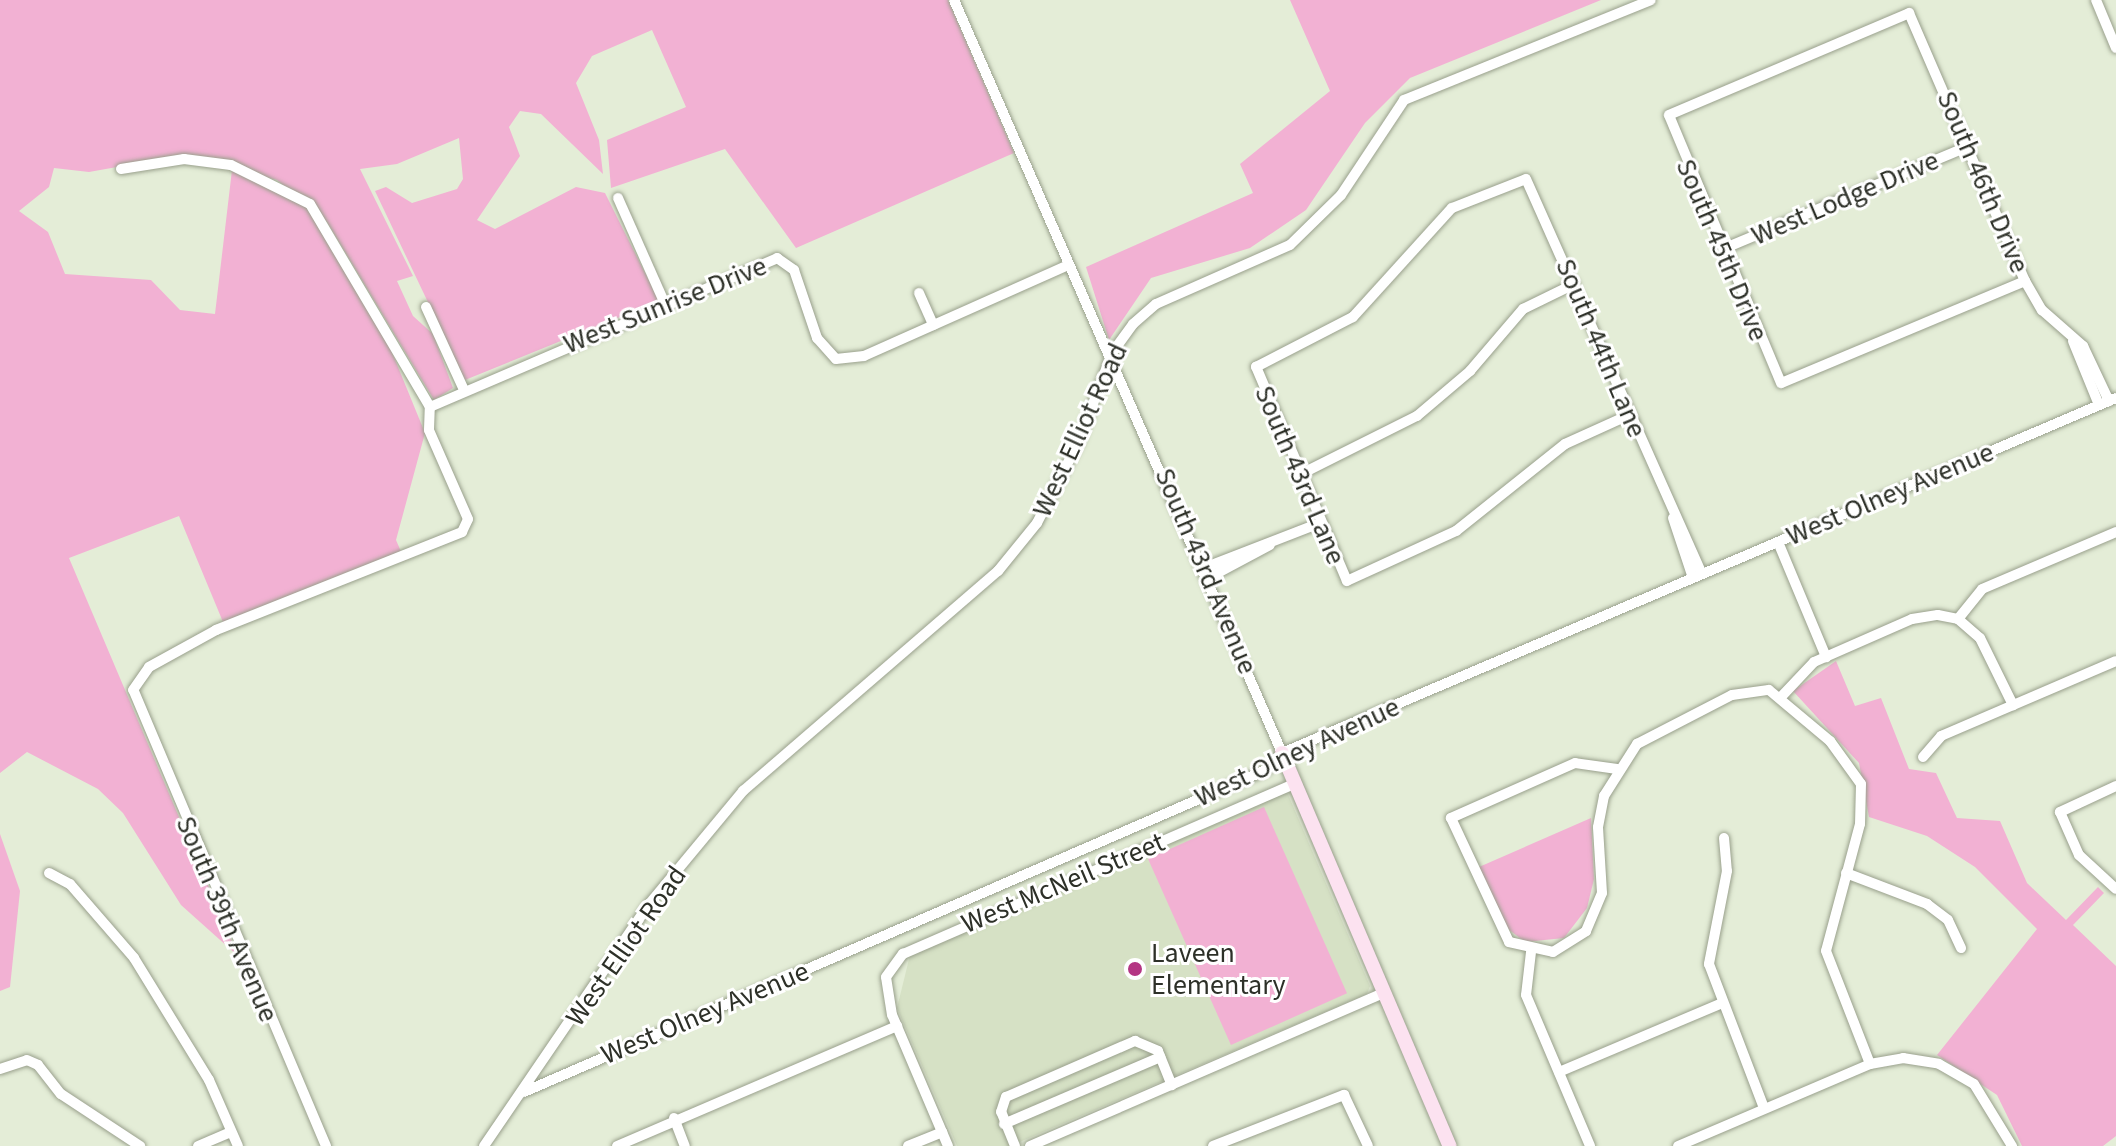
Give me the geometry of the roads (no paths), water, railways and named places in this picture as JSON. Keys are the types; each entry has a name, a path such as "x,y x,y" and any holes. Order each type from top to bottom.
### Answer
{"street":[{"name":"South 43rd Avenue","path":"954,0 1068,265 1112,353 1450,1146"},
{"name":"West Elliot Road","path":"484,1146 524,1092 650,903 743,791 987,582 1037,523 1079,441 1112,353 1156,304 1245,269 1323,217 1404,100 1651,0"},
{"path":"2096,0 2116,48"},
{"name":"South 45th Drive","path":"1909,13 1669,115 1723,249 1781,383 2025,281"},
{"name":"South 46th Drive","path":"1909,13 2025,281 2073,341 2108,401"},
{"name":"West Lodge Drive","path":"1723,249 1967,147"},
{"path":"121,169 184,159 231,165 310,204 430,407"},
{"name":"South 44th Lane","path":"1256,367 1353,317 1452,208 1526,179 1574,284 1697,576"},
{"path":"618,198 664,302"},
{"name":"West Sunrise Drive","path":"430,407 664,302 777,258 794,270 817,338 836,359 864,356 1068,265"},
{"path":"1299,475 1417,416 1470,371 1523,309 1574,284"},
{"path":"919,293 933,325"},
{"path":"426,307 464,390"},
{"name":"South 43rd Lane","path":"1256,367 1299,475 1347,581 1456,531 1565,444 1629,415"},
{"name":"West Olney Avenue","path":"524,1092 1266,770 1282,753 2108,401"},
{"name":"South 39th Avenue","path":"326,1146 133,690 149,667 216,630 466,527 461,497 429,430 430,407"},
{"path":"1206,573 1244,563 1270,545 1320,523"},
{"path":"1958,619 1982,589 2116,532"},
{"path":"1778,542 1826,657"},
{"path":"1206,573 1239,552 1270,545"},
{"path":"1239,552 1244,563"},
{"path":"1781,697 1805,668 1912,619 1958,619 1984,643 2013,705"},
{"path":"1923,757 1941,736 2116,661"},
{"path":"1617,769 1575,763 1451,818 1497,927 1531,952 1565,946 1593,920 1602,893 1600,812 1617,769 1661,725 1758,688 1781,697 1830,741 1861,784 1862,813 1828,928 1828,968 1870,1064"},
{"name":"West McNeil Street","path":"897,1026 886,977 914,946 1294,784"},
{"path":"2116,786 2060,812 2079,855 2116,889"},
{"path":"1724,838 1727,871 1709,955 1720,1004 1764,1108"},
{"path":"49,873 70,884 134,958 238,1146"},
{"path":"1846,873 1927,904 1948,920 1961,948"},
{"path":"1531,952 1526,995 1590,1146"},
{"path":"1030,1146 1384,993"},
{"path":"1559,1072 1720,1004"},
{"path":"617,1146 674,1118 897,1026 948,1146"},
{"path":"1015,1146 1004,1124 1006,1097 1106,1053 1141,1041 1160,1057 1172,1085"},
{"path":"1004,1124 1160,1057"},
{"path":"1678,1146 1870,1064 1903,1058 1939,1064 1974,1084 2012,1146"},
{"path":"0,1069 27,1060 38,1065 61,1094 140,1146"},
{"path":"1213,1146 1344,1095 1368,1146"},
{"path":"674,1118 685,1146"},
{"path":"198,1146 231,1132"},
{"path":"908,1146 942,1132"}],"place":[{"name":"Laveen Elementary","path":"1135,969"}]}
